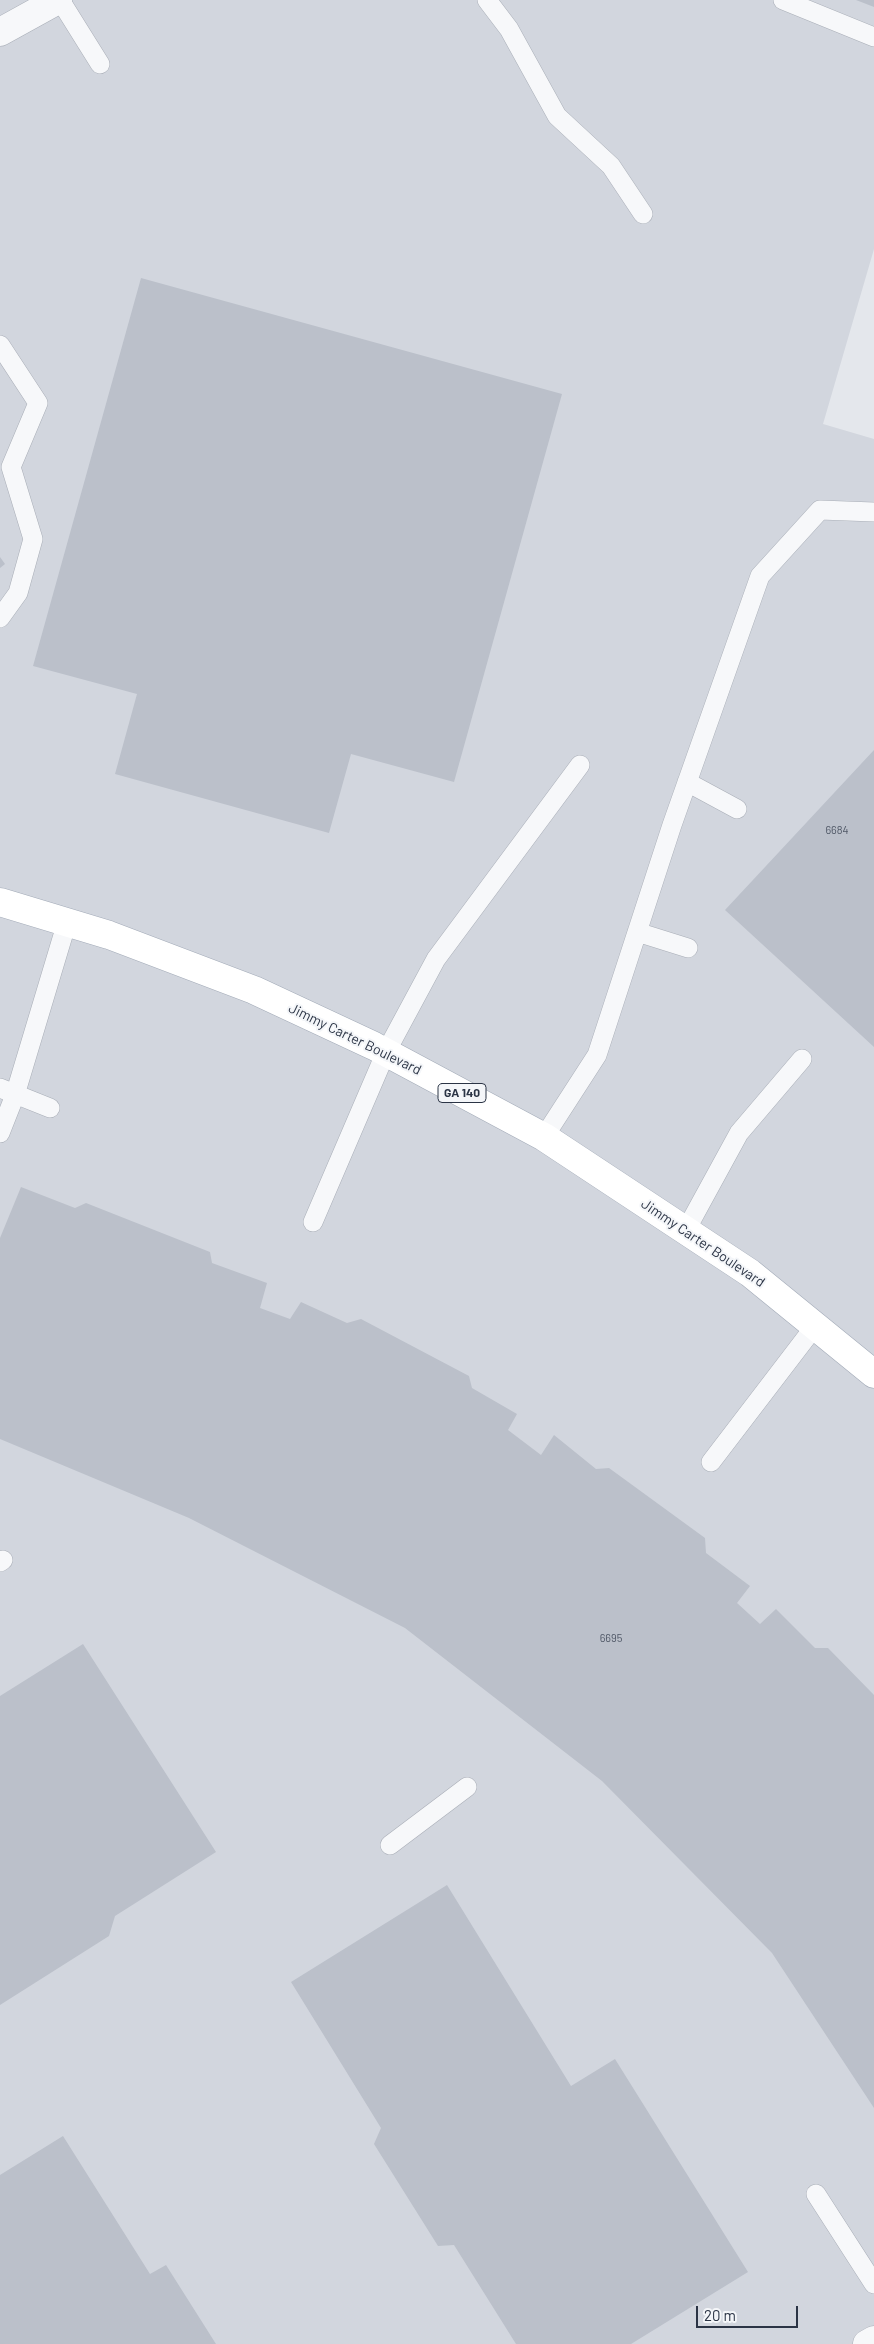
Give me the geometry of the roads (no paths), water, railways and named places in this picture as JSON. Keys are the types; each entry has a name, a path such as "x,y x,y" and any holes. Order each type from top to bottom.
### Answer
{"main road":[{"name":"Jimmy Carter Boulevard","path":"0,902 109,935 254,990 386,1052 544,1137 750,1273 874,1374"}],"street":[{"path":"0,32 59,0"},
{"path":"867,2344 874,2340"}],"lane":[{"path":"59,0 100,64"},
{"path":"487,0 508,29 557,116 611,166 642,214"},
{"path":"783,0 874,37"},
{"path":"0,344 38,403 11,467 33,539 18,594 0,618"},
{"path":"544,1137 597,1055 687,782 760,576 820,510 874,512"},
{"path":"313,1222 386,1052 436,959 580,765"},
{"path":"687,782 737,809"},
{"path":"0,1133 8,1091 67,922"},
{"path":"637,932 688,948"},
{"path":"686,1230 739,1133 802,1059"},
{"path":"8,1091 50,1108"},
{"path":"711,1462 815,1326"},
{"path":"390,1846 468,1788"},
{"path":"816,2194 874,2284"}]}
